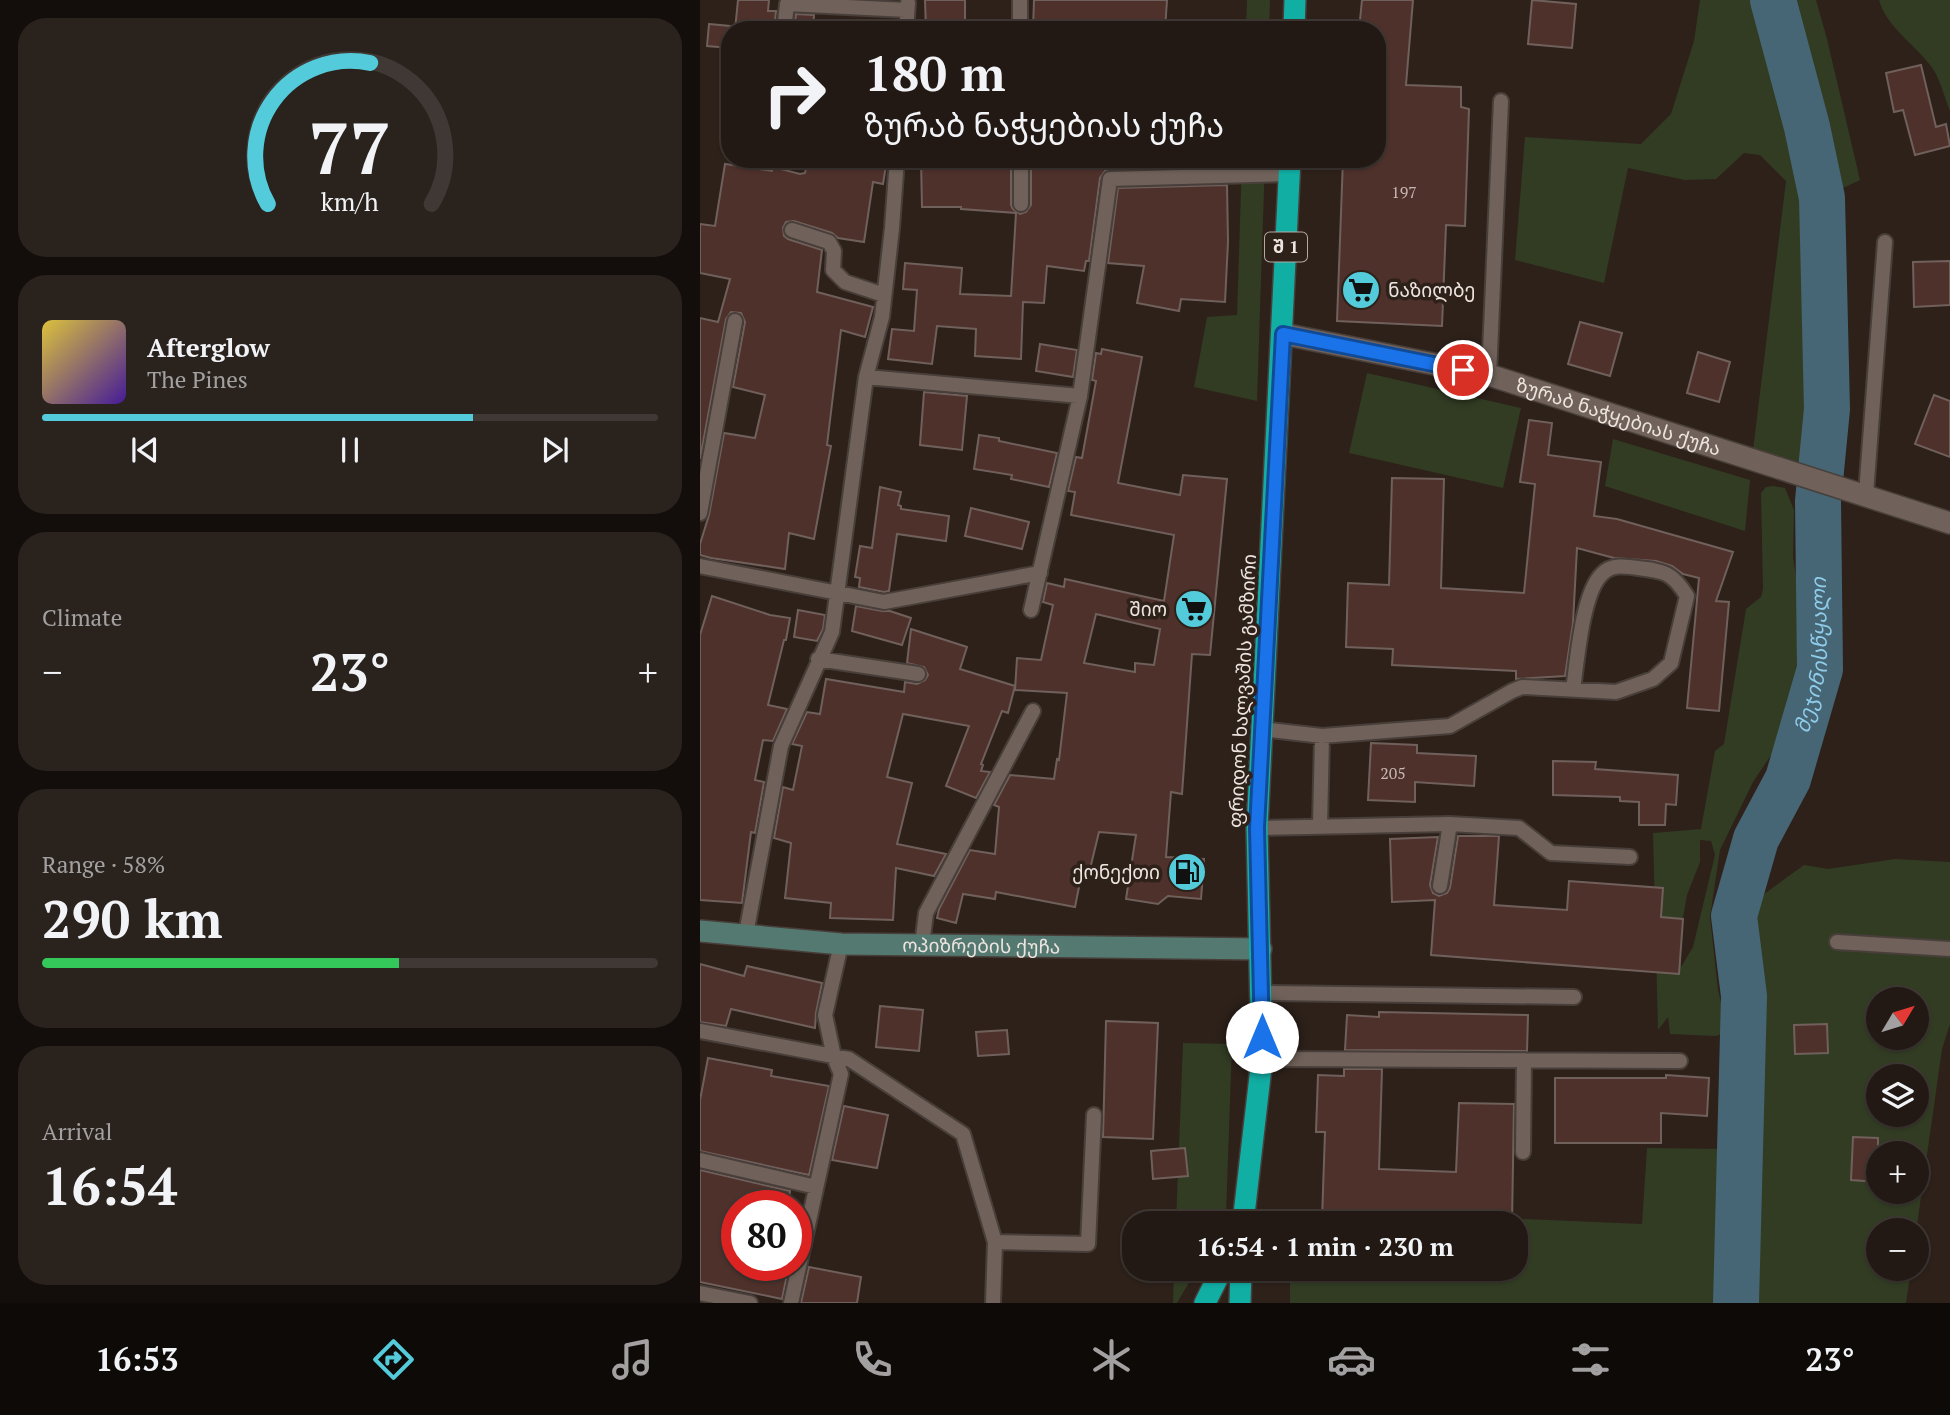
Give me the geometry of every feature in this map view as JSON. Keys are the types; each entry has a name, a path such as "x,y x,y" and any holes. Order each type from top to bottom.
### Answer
{"highway":[{"path":"1294,21 1295,0"},
{"name":"ფრიდონ ხალვაშის გამზირი","path":"1243,1211 1262,1059 1257,828 1290,168"},
{"path":"1205,1303 1216,1281"},
{"path":"1240,1303 1241,1281"}],"street":[{"name":"ზურაბ ნაჭყებიას ქუჩა","path":"1283,334 1489,375 1858,491 1950,523"},
{"name":"ოპიზრების ქუჩა","path":"700,931 841,944 1261,949"}],"lane":[{"path":"1020,0 1020,21"},
{"path":"785,21 788,4 908,5"},
{"path":"1489,375 1501,101"},
{"path":"746,934 781,746 832,632 866,377 882,317 896,168"},
{"path":"1021,168 1021,204"},
{"path":"1031,610 1080,397 1110,179 1275,168"},
{"path":"792,230 829,242 834,251 833,270 845,282 884,295"},
{"path":"1858,491 1885,242"},
{"path":"700,513 735,321"},
{"path":"866,377 1080,397"},
{"path":"1261,729 1322,736 1450,726 1522,687 1573,690 1616,692 1653,679 1671,663 1687,596 1678,582 1664,571 1620,565 1602,573 1586,606 1573,690"},
{"path":"700,566 884,602 1040,573"},
{"path":"818,659 918,674"},
{"path":"922,945 926,913 1033,711"},
{"path":"1320,826 1322,736"},
{"path":"1257,828 1450,824 1519,828 1551,853 1630,857"},
{"path":"1440,886 1450,824"},
{"path":"1837,942 1950,949"},
{"path":"792,1303 841,1074 834,1057 825,1015 841,944"},
{"path":"1262,993 1574,997"},
{"path":"700,1031 849,1059 963,1134 996,1242 993,1303"},
{"path":"1262,1059 1680,1061"},
{"path":"1523,1152 1524,1060"},
{"path":"996,1242 1088,1244 1094,1115"},
{"path":"700,1160 816,1187"},
{"path":"700,1293 750,1303"}],"green space":[{"path":"1247,0 1270,0 1269,21 1246,21"},
{"path":"1700,0 1816,0 1860,180 1822,198 1809,192 1805,464 1753,450 1786,181 1760,155 1744,153 1716,179 1685,180 1628,168 1604,283 1515,260 1525,137 1641,144 1671,114 1694,41"},
{"path":"1879,0 1950,0 1950,111 1933,70 1894,27"},
{"path":"1242,168 1265,168 1257,401 1194,387 1207,317 1237,315"},
{"path":"1367,373 1521,408 1503,488 1349,453"},
{"path":"1613,439 1750,480 1745,531 1605,486"},
{"path":"1766,487 1785,488 1794,510 1793,557 1806,641 1785,717 1771,755 1753,782 1720,850 1710,917 1723,1033 1716,1036 1670,1034 1668,1017 1658,1030 1653,833 1701,829 1715,751 1724,744 1746,609 1761,597 1763,589 1761,493","holes":["1700,840 1711,841 1715,855 1693,947 1681,967 1680,935 1687,895 1700,862"]},
{"path":"1895,859 1950,862 1950,1024 1942,1049 1929,1141 1866,1141 1866,1204 1920,1204 1918,1218 1866,1218 1866,1281 1909,1281 1906,1303 1745,1303 1755,1026 1746,907 1804,865 1828,869"},
{"path":"1183,1043 1232,1044 1226,1211 1176,1211"},
{"path":"1647,1148 1727,1149 1734,1211 1724,1303 1290,1303 1290,1281 1528,1281 1528,1219 1642,1224"},
{"path":"1174,1281 1190,1281 1177,1303 1173,1303"}],"building":[{"path":"738,0 769,0 768,11 776,11 775,21 736,21"},
{"path":"925,0 965,0 965,21 926,21"},
{"path":"1034,0 1167,0 1166,21 1033,21"},
{"path":"1362,0 1413,0 1406,85 1461,87 1461,107 1469,109 1465,226 1446,225 1442,326 1337,321 1343,168 1386,168 1386,21 1360,21"},
{"path":"1532,0 1576,4 1572,48 1528,44"},
{"path":"796,14 814,15 814,21 795,21"},
{"path":"709,24 721,25 721,47 707,46"},
{"path":"1921,65 1936,127 1946,124 1950,146 1915,155 1903,110 1894,112 1886,73"},
{"path":"724,168 772,171 773,168 777,168 805,173 806,168 886,168 883,184 873,182 864,242 838,238 832,233 794,221 786,222 783,228 784,236 788,239 822,250 817,292 873,307 865,337 841,330 827,445 831,446 814,539 789,533 785,569 700,555 700,544 709,515 724,433 755,438 765,395 733,387 745,322 741,313 731,312 726,319 700,459 700,318 718,322 730,279 700,273 700,224 715,226"},
{"path":"921,168 1011,168 1011,205 1020,214 1026,212 1031,205 1031,168 1178,168 1105,171 1100,178 1089,261 1086,261 1084,271 1047,266 1044,303 1023,302 1021,359 975,356 976,329 937,326 932,364 888,359 892,329 914,331 917,290 903,289 905,263 962,268 960,294 1011,296 1016,213 961,207 922,207"},
{"path":"1227,185 1225,302 1181,299 1179,311 1137,303 1144,266 1108,263 1118,188"},
{"path":"1950,261 1950,305 1914,307 1913,262"},
{"path":"1580,322 1622,333 1610,376 1568,364"},
{"path":"1040,344 1077,350 1073,377 1036,371"},
{"path":"1102,349 1142,357 1118,483 1180,495 1183,475 1227,479 1210,655 1192,654 1182,794 1171,792 1166,857 1204,859 1201,899 1168,896 1158,904 1126,899 1136,835 1099,832 1090,869 1083,867 1075,907 996,892 995,899 963,894 956,923 937,918 939,909 970,850 995,854 999,807 994,805 1010,775 1054,779 1057,759 1059,760 1067,693 1015,690 1017,658 1041,660 1053,605 1043,602 1047,583 1064,587 1065,579 1164,601 1174,535 1071,515 1075,492 1068,491 1076,457 1082,458 1096,381 1092,380 1096,353 1101,354","holes":["1096,614 1160,629 1154,665 1135,663 1135,672 1084,663"]},
{"path":"1698,352 1730,362 1719,402 1687,393"},
{"path":"924,392 967,396 962,450 920,445"},
{"path":"1934,395 1950,401 1950,457 1915,444"},
{"path":"1529,420 1552,423 1548,455 1601,462 1594,516 1617,519 1733,552 1716,601 1729,602 1719,711 1687,708 1699,578 1683,574 1672,566 1656,561 1614,558 1577,548 1573,623 1565,676 1516,679 1516,671 1392,665 1393,649 1346,647 1348,583 1389,585 1392,478 1444,479 1441,588 1524,593 1535,484 1520,482"},
{"path":"979,435 1057,453 1049,487 1011,479 1012,475 974,469"},
{"path":"880,487 901,492 898,505 901,509 949,516 946,541 897,534 889,591 884,592 859,587 860,578 855,577 860,546 872,548"},
{"path":"971,508 1029,522 1022,549 965,536"},
{"path":"712,596 770,615 790,618 768,705 787,709 773,741 763,740 755,780 764,782 755,833 751,832 742,903 700,900 700,635"},
{"path":"856,606 890,611 911,618 902,645 852,631"},
{"path":"798,610 825,615 823,629 817,641 794,637"},
{"path":"911,629 967,647 960,669 1015,686 1008,713 1002,711 981,764 981,771 990,772 976,798 946,786 969,726 903,714 887,777 912,783 897,844 946,854 934,876 896,868 893,920 830,918 831,903 785,898 791,843 774,838 783,787 793,790 802,746 792,744 807,712 820,714 826,679 904,692 905,682 917,684 925,680 928,675 924,667 907,663"},
{"path":"1371,743 1417,745 1417,753 1476,756 1474,786 1415,782 1415,802 1368,800"},
{"path":"1553,761 1596,762 1595,769 1678,775 1676,805 1666,804 1665,825 1639,825 1639,802 1620,801 1620,797 1553,795"},
{"path":"1458,836 1499,836 1494,905 1567,910 1569,881 1663,888 1661,917 1683,919 1679,974 1431,955 1435,900 1392,902 1390,839 1438,837 1430,885 1433,893 1439,896 1447,893 1450,888"},
{"path":"700,964 744,976 747,966 822,983 815,1028 731,1009 726,1026 700,1022"},
{"path":"880,1006 923,1010 919,1051 876,1047"},
{"path":"1379,1012 1528,1015 1527,1051 1345,1050 1347,1015 1379,1017"},
{"path":"1106,1021 1158,1023 1153,1139 1103,1137"},
{"path":"1827,1024 1828,1053 1795,1054 1794,1025"},
{"path":"1007,1030 1009,1054 978,1056 976,1032"},
{"path":"708,1058 772,1070 771,1076 829,1086 809,1175 700,1151 700,1100"},
{"path":"1344,1069 1382,1069 1379,1169 1456,1172 1459,1103 1514,1104 1512,1211 1322,1211 1325,1132 1316,1132 1318,1075 1344,1076"},
{"path":"1666,1075 1709,1078 1707,1116 1661,1113 1661,1143 1555,1143 1555,1078 1666,1078"},
{"path":"844,1106 888,1115 877,1168 832,1160"},
{"path":"1853,1137 1878,1138 1878,1141 1866,1141 1866,1181 1851,1180"},
{"path":"1185,1148 1188,1176 1153,1179 1151,1151"},
{"path":"700,1170 786,1190 721,1190 721,1281 786,1281 782,1299 700,1282"},
{"path":"812,1268 861,1277 857,1303 801,1303 806,1281 812,1281"}],"waterway":[{"name":"მეჯინისწყალი","path":"1736,1303 1744,996 1734,916 1756,839 1788,779 1820,669 1818,501 1827,409 1822,198 1807,127 1773,0"}],"place":[{"name":"ნაზილბე","path":"1361,290"},
{"name":"შიო","path":"1194,609"},
{"name":"ქონექთი","path":"1187,872"}],"route":[{"path":"1262,1037 1257,828 1283,334 1463,370"}]}
